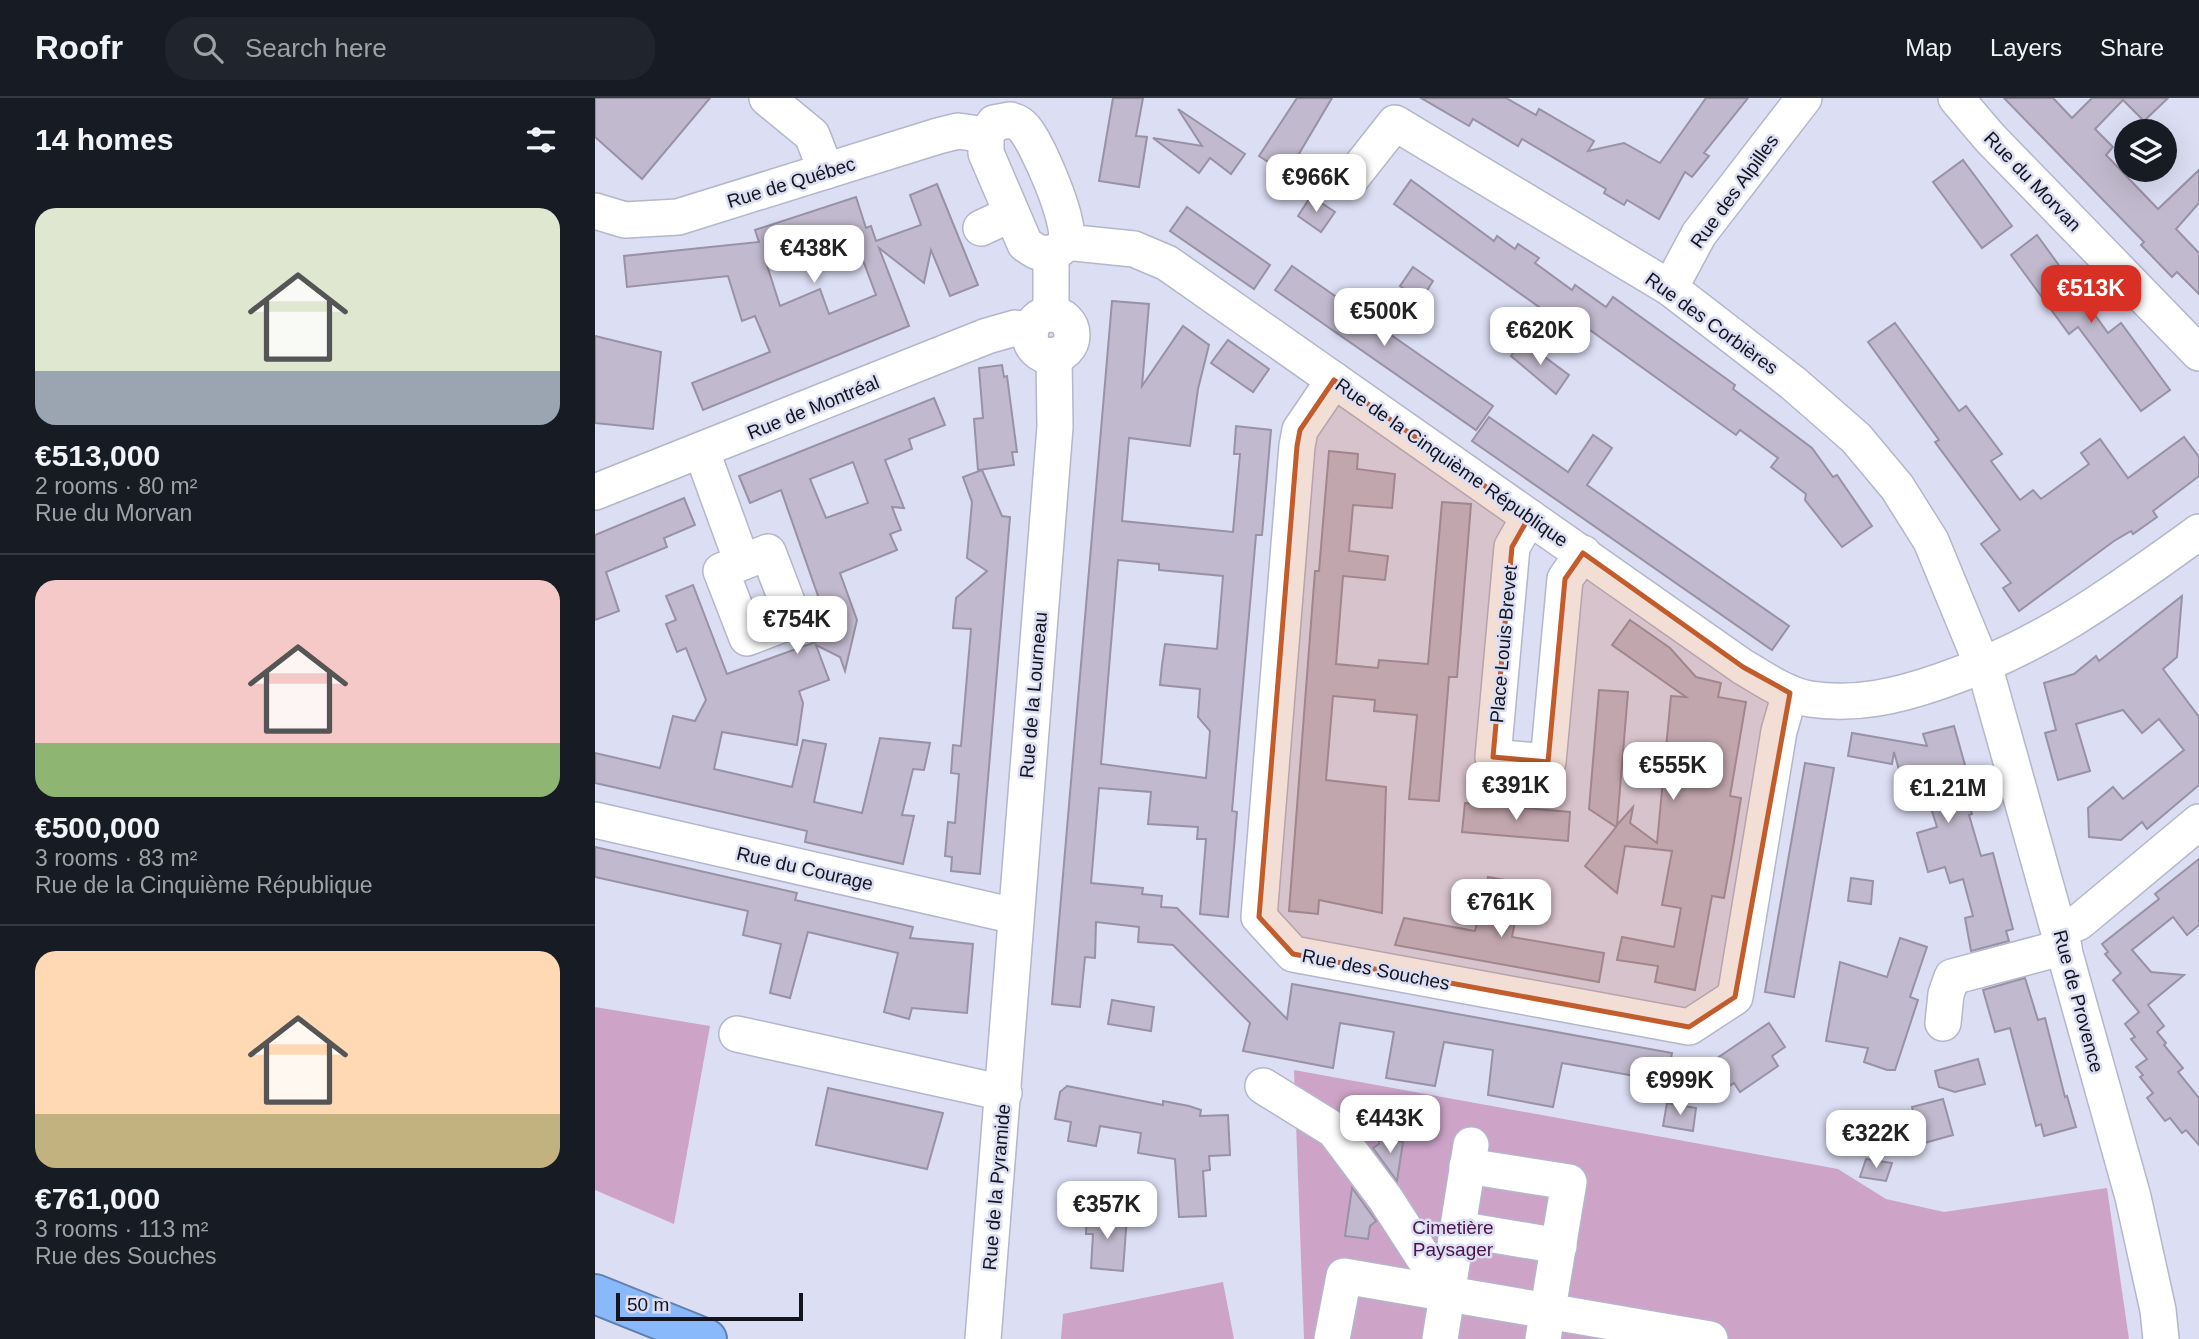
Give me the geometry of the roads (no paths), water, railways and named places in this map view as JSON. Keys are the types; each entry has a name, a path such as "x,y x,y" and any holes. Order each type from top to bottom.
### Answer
{"highway":[{"path":"595,1294 707,1339"}],"street":[{"path":"767,98 813,135 826,171"},
{"name":"Rue des Alpilles","path":"1670,288 1699,234 1804,98"},
{"name":"Rue du Morvan","path":"1957,98 1990,138 2199,353"},
{"path":"1006,118 986,153 996,221 1039,253 1058,247"},
{"name":"Rue de Québec","path":"595,211 625,220 678,217 1006,118"},
{"name":"Rue de la Lourneau","path":"1006,118 1025,128 1041,159 1064,218 1045,333 1055,427 1007,1035"},
{"name":"Rue des Corbières","path":"1350,180 1395,123 1670,288 1804,392 1856,438 1897,486 1931,541 1983,667"},
{"name":"Rue de la Cinquième République","path":"1058,247 1134,250 1167,263 1743,667 1790,693 1808,699 1859,702 1921,688 1983,667 2034,643 2097,606 2199,532"},
{"name":"Rue de Montréal","path":"595,492 702,452 987,336 1014,328 1045,333"},
{"name":"Rue des Souches","path":"1334,380 1300,430 1297,446 1259,917 1293,954 1689,1027 1735,997 1779,731 1790,693"},
{"path":"702,452 742,562"},
{"name":"Place Louis Brevet","path":"1529,517 1512,547 1493,757 1548,762 1565,579 1583,553"},
{"name":"Rue de Provence","path":"1983,667 2062,938 2133,1197 2158,1310 2161,1339"},
{"name":"Rue du Courage","path":"595,820 1015,916"},
{"path":"1943,1023 1946,994 1952,977 2062,938 2199,822"},
{"path":"737,1034 1004,1093"},
{"name":"Rue de la Pyramide","path":"983,1339 1007,1035"},
{"path":"1263,1086 1334,1130 1385,1198 1447,1294"},
{"path":"1440,1339 1469,1156 1569,1182 1546,1325"},
{"path":"1458,1229 1559,1245"},
{"path":"1332,1339 1345,1276 1447,1294 1546,1325 1710,1339"}],"park label":[{"name":"Cimetière Paysager","path":"1453,1238"}]}
